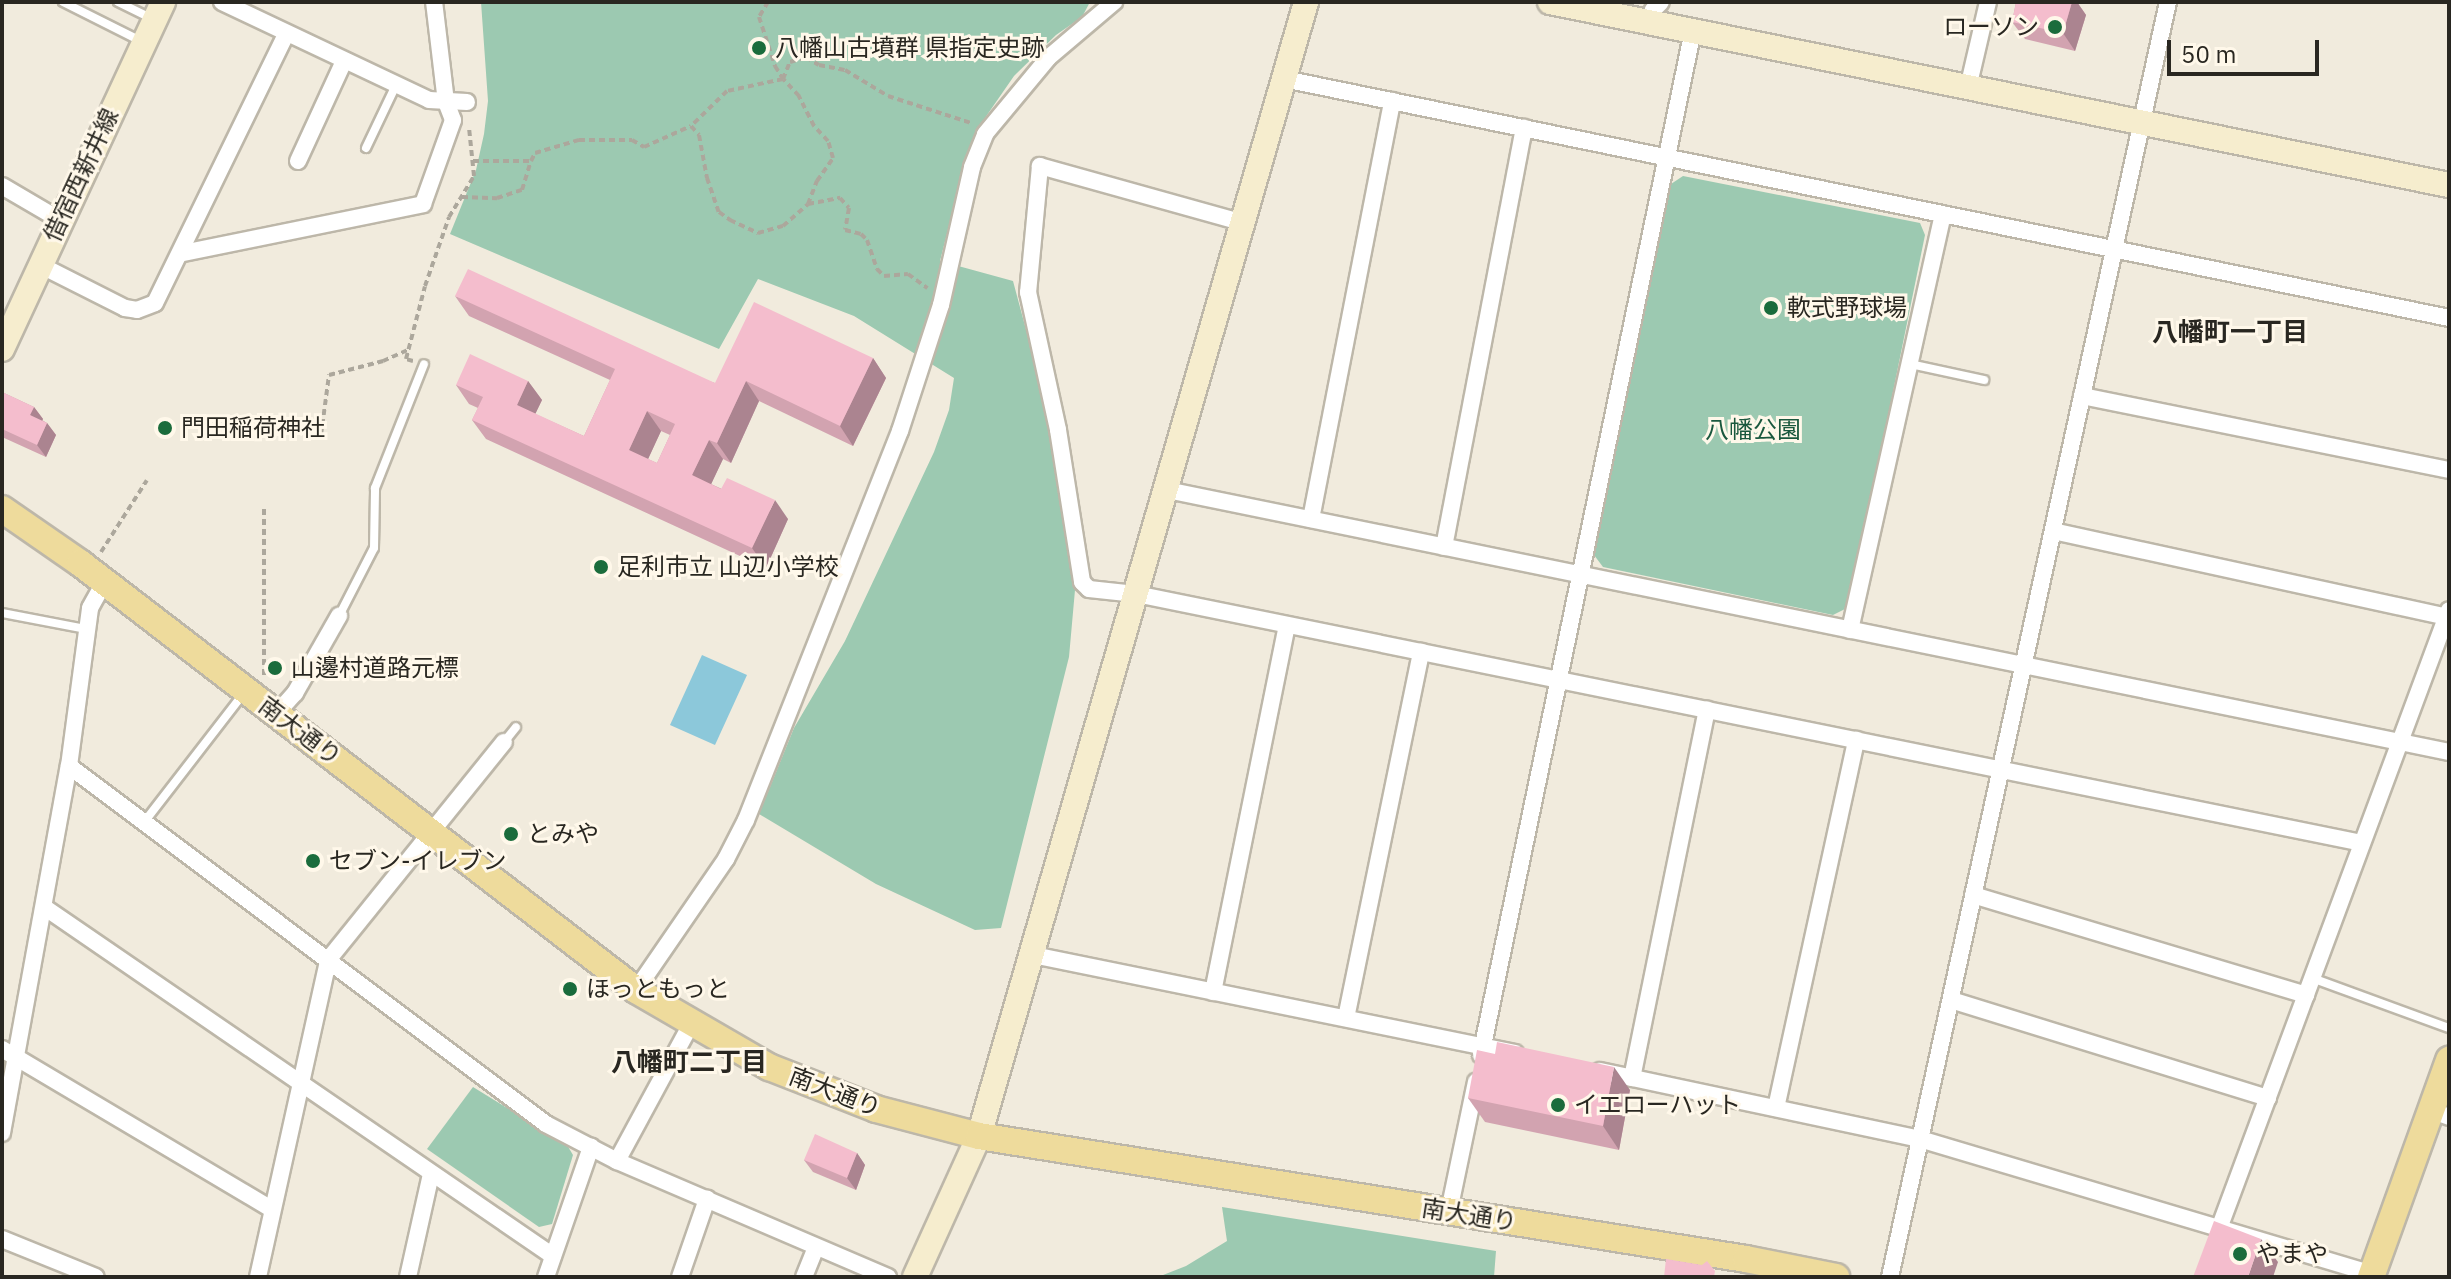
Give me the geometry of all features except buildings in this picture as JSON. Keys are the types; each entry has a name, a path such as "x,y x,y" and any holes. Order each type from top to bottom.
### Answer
{"main road":[{"name":"南大通り","path":"2,509 104,583 255,683 277,713 636,990 769,1067 876,1109 979,1136 1449,1211 1745,1268 1836,1277"},
{"path":"2371,1275 2440,1114 2449,1060"}],"street":[{"path":"222,2 429,100 467,102"},
{"path":"183,253 423,204 453,120 446,102 434,2"},
{"path":"636,990 726,859 746,820 900,431 941,305 972,167 988,130 1048,58 1114,2"},
{"path":"915,1277 979,1136 1306,2"},
{"path":"1550,2 1654,9 1693,30 2449,185"},
{"path":"1968,88 1988,2"},
{"path":"1890,1277 2168,2"},
{"name":"借宿西新井線","path":"5,336 158,11"},
{"path":"1449,1211 1693,30"},
{"path":"40,265 125,308 137,310 155,303 183,253 286,34"},
{"path":"298,161 344,61"},
{"path":"1284,79 2449,318"},
{"path":"1311,519 1392,101"},
{"path":"1444,547 1524,128"},
{"path":"1244,223 1040,166 1028,292 1058,430 1082,582 1089,589 1136,594 2362,843"},
{"path":"2,186 60,220"},
{"path":"1850,630 1943,214"},
{"path":"2082,396 2449,470"},
{"path":"1167,490 2449,752"},
{"path":"2053,531 2448,614 2220,1226"},
{"path":"2,1133 8,1053 44,907 69,766 86,629 90,608 104,583"},
{"path":"277,713 295,693 339,616"},
{"path":"1213,992 1287,625"},
{"path":"1346,1018 1421,652"},
{"path":"1632,1078 1707,710"},
{"path":"1776,1108 1856,740"},
{"path":"258,1277 328,960 504,742"},
{"path":"69,766 546,1124 617,1161 888,1277"},
{"path":"1973,895 2306,995"},
{"path":"44,907 553,1256"},
{"path":"1033,955 1528,1056"},
{"path":"1951,1000 2268,1098"},
{"path":"617,1161 691,1024"},
{"path":"8,1053 272,1209"},
{"path":"1587,1068 1920,1139 2220,1226 2371,1275"},
{"path":"546,1277 591,1147"},
{"path":"408,1277 431,1174"},
{"path":"680,1277 707,1199"},
{"path":"2,1239 96,1277"},
{"path":"804,1277 816,1247"}],"lane":[{"path":"63,2 143,42"},
{"path":"118,2 158,11"},
{"path":"366,148 396,85"},
{"path":"339,616 374,548 375,488 424,364"},
{"path":"1910,364 1984,380"},
{"path":"2,613 86,629"},
{"path":"145,821 255,683"},
{"path":"504,742 516,727"},
{"path":"2312,978 2449,1028"}],"path":[{"path":"691,126 699,135 707,178 719,212 730,220 758,233 783,226 808,204 817,181 833,158 828,141 814,126 799,96 783,79 770,54 759,17 768,2"},
{"path":"783,79 790,62 806,57 819,65 845,70 888,96 988,130"},
{"path":"462,197 497,198 522,190 535,153 579,140 632,140 644,147 691,126 727,91 783,79"},
{"path":"424,364 406,359 425,286 449,217 474,176 467,102"},
{"path":"473,161 531,161"},
{"path":"808,204 840,198 849,208 845,230 861,234 867,240 877,269 884,276 908,274 941,305"},
{"path":"321,435 329,375 383,361 408,350"},
{"path":"101,552 147,480"},
{"path":"255,683 264,509"}],"green space":[{"path":"481,2 1090,2 1082,17 1056,35 1014,76 987,115 966,159 940,261 1013,281 1035,363 1073,556 1075,590 1069,657 1001,928 975,930 876,884 759,814 794,728 845,641 934,452 949,410 954,378 854,316 758,279 719,349 450,234 476,170 484,134 488,101"},
{"name":"八幡公園","path":"1683,176 1920,223 1925,235 1849,607 1833,615 1603,567 1594,555 1671,184"},
{"path":"473,1087 567,1145 573,1155 552,1224 539,1227 427,1149"},
{"path":"1222,1207 1496,1251 1494,1277 1158,1277 1186,1266 1227,1241"}],"water":[{"path":"702,655 747,675 715,745 670,725"}],"place":[{"name":"ローソン","path":"2055,27"},
{"name":"八幡山古墳群 県指定史跡","path":"759,48"},
{"name":"軟式野球場","path":"1771,308"},
{"name":"門田稲荷神社","path":"165,428"},
{"name":"足利市立 山辺小学校","path":"601,567"},
{"name":"山邊村道路元標","path":"275,668"},
{"name":"とみや","path":"511,834"},
{"name":"セブン-イレブン","path":"313,861"},
{"name":"ほっともっと","path":"570,989"},
{"name":"イエローハット","path":"1558,1105"},
{"name":"やまや","path":"2240,1254"}],"district":[{"name":"八幡町一丁目","path":"2230,332"},
{"name":"八幡町二丁目","path":"689,1062"}]}
